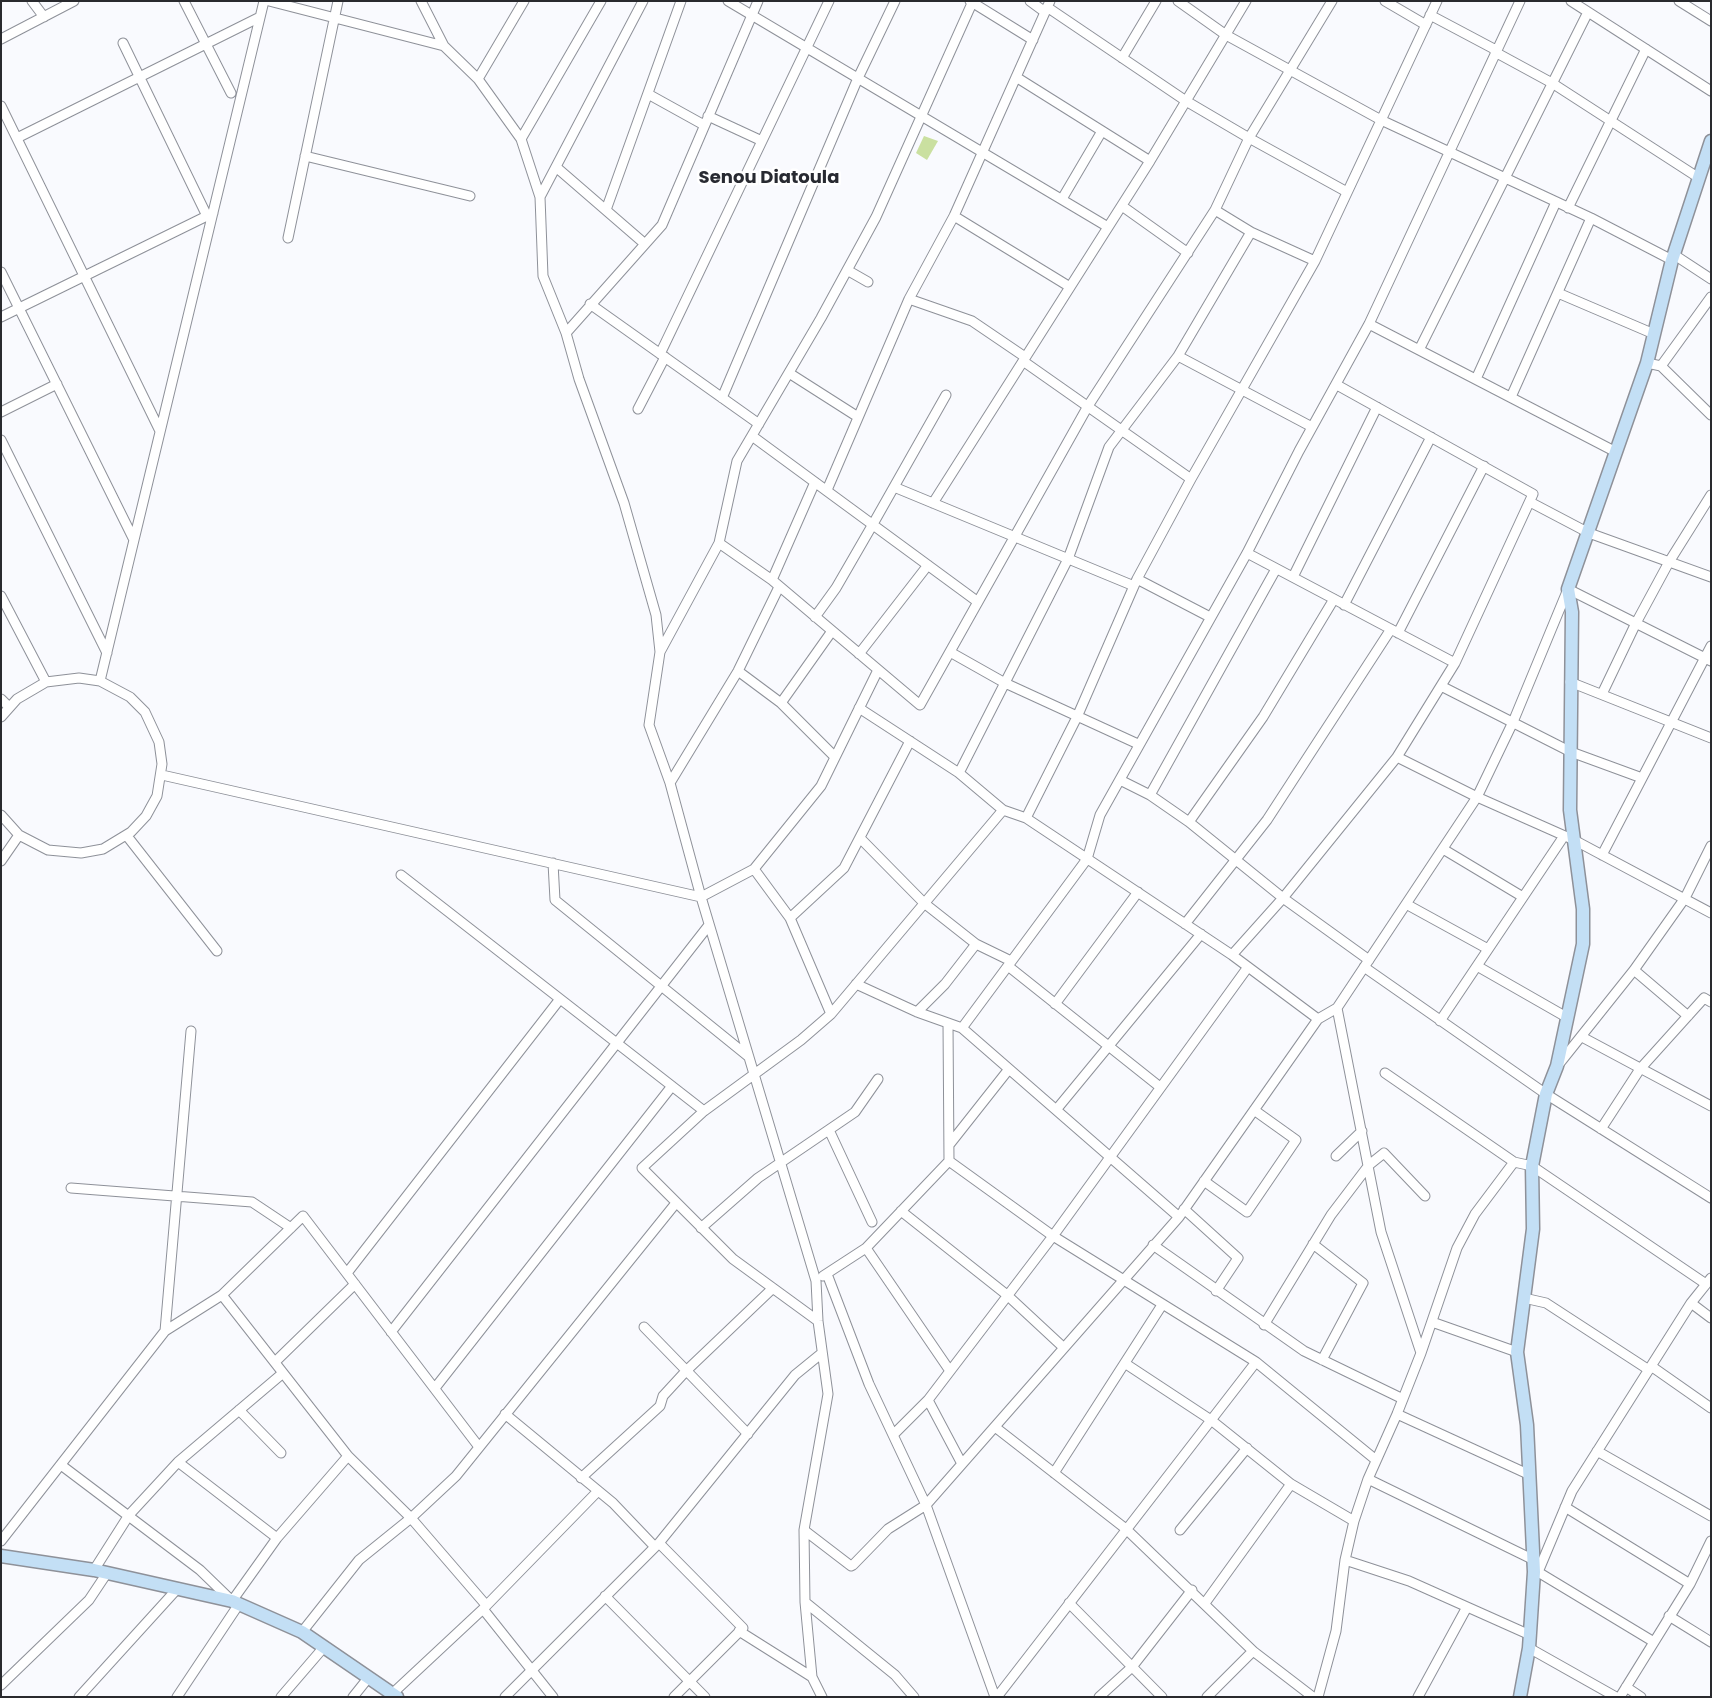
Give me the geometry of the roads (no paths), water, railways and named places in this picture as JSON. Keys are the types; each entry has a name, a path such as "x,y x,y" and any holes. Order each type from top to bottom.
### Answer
{"street":[{"path":"32,1 44,17"},
{"path":"1,39 74,1"},
{"path":"184,1 230,93"},
{"path":"100,681 210,215 264,1"},
{"path":"269,1 444,46"},
{"path":"288,238 338,1"},
{"path":"421,1 444,46 478,79 521,139 540,197 544,276 566,334 579,379 624,504 656,614 660,652 649,725 670,783 709,925 816,1281 818,1321 828,1394 804,1530 805,1602 812,1677 822,1697"},
{"path":"478,79 524,1"},
{"path":"521,139 601,1"},
{"path":"540,197 643,1"},
{"path":"606,210 681,1"},
{"path":"728,1 1108,227"},
{"path":"566,334 590,304 662,225 758,1"},
{"path":"638,409 829,1"},
{"path":"722,398 858,78 895,1"},
{"path":"1030,1 1048,7 1186,100 1249,138 1347,192"},
{"path":"1122,58 1156,1"},
{"path":"1178,1 1226,35 1381,120 1673,257 1711,279"},
{"path":"933,503 1122,206 1246,1"},
{"path":"719,543 772,580 920,705 1088,406 1215,210 1249,138 1332,1"},
{"path":"1385,1 1426,25"},
{"path":"1026,818 1077,717 1136,583 1191,479 1315,261 1437,1"},
{"path":"962,1028 1087,859 1100,814 1247,553 1368,324 1448,150 1520,1"},
{"path":"1571,1 1711,91"},
{"path":"1679,1 1711,21"},
{"path":"660,652 719,543 736,461 789,374 876,217 972,2 1033,40"},
{"path":"827,490 909,299 954,216 1048,7"},
{"path":"1419,350 1588,12"},
{"path":"1430,15 1552,83 1699,178"},
{"path":"17,138 260,17"},
{"path":"123,42 210,215"},
{"path":"1568,208 1646,49"},
{"path":"1016,77 1150,161"},
{"path":"648,94 704,125"},
{"path":"1,106 160,431"},
{"path":"708,116 762,141"},
{"path":"1062,199 1102,131"},
{"path":"804,1530 850,1566 888,1529 926,1505 1181,1213 1318,1019 1337,1008 1478,797 1514,722 1589,533 1646,363 1673,257 1711,141"},
{"path":"305,156 470,196"},
{"path":"556,167 645,244"},
{"path":"1476,379 1556,202"},
{"path":"1122,206 1188,253"},
{"path":"1215,210 1251,232 1315,261"},
{"path":"1,317 210,215"},
{"path":"954,216 1070,287"},
{"path":"1511,397 1591,218"},
{"path":"959,774 1068,559 1108,447 1178,356 1251,232"},
{"path":"847,270 868,282"},
{"path":"1,272 134,540"},
{"path":"1558,293 1654,334"},
{"path":"1661,366 1711,297"},
{"path":"909,299 972,321 1191,479"},
{"path":"590,304 759,424"},
{"path":"1368,324 1616,452"},
{"path":"1178,356 1312,427"},
{"path":"1646,363 1661,366 1711,414"},
{"path":"789,374 858,417"},
{"path":"1,412 57,384"},
{"path":"1232,955 1283,898 1397,756 1455,663 1533,494 1337,385"},
{"path":"815,617 836,588 946,394"},
{"path":"1293,577 1377,407"},
{"path":"752,436 978,602"},
{"path":"1344,604 1431,437"},
{"path":"1,440 107,653"},
{"path":"1185,924 1267,820 1395,631 1484,466"},
{"path":"772,580 815,482"},
{"path":"894,487 1068,559 1136,583 1210,617"},
{"path":"1602,694 1636,623 1669,562 1711,495"},
{"path":"1530,502 1589,533 1711,577"},
{"path":"1247,553 1455,663"},
{"path":"859,654 928,565"},
{"path":"1150,795 1276,569"},
{"path":"670,783 738,671 779,587"},
{"path":"1568,589 1708,659"},
{"path":"1520,1697 1529,1648 1535,1568 1527,1425 1517,1352 1533,1229 1532,1166 1546,1094 1557,1066 1583,944 1583,909 1569,838 1572,612 1568,589"},
{"path":"1,596 46,682"},
{"path":"1189,822 1263,717 1334,599"},
{"path":"781,703 832,631"},
{"path":"1602,854 1672,721 1708,659 1711,646"},
{"path":"950,652 1005,683 1138,744"},
{"path":"162,775 701,897 754,869 821,786 878,670"},
{"path":"738,671 781,703 835,757"},
{"path":"1,717 26,692 46,682 79,678 100,681 130,696 148,717 160,742 162,775 152,806 140,824 127,836 103,849 70,854 48,850 19,835 1,815"},
{"path":"1570,682 1711,738"},
{"path":"1441,686 1570,752 1642,778"},
{"path":"1,699 9,707"},
{"path":"860,708 959,774 1003,810 1026,818 1232,955 1318,1019"},
{"path":"790,918 844,868 910,742"},
{"path":"1397,756 1478,797 1602,854 1711,913"},
{"path":"1120,780 1150,795 1189,822 1440,1021 1546,1094 1711,1198"},
{"path":"818,1321 733,1259 642,1168 704,1111 801,1040 831,1014 1003,810"},
{"path":"1,861 19,835"},
{"path":"127,836 217,951"},
{"path":"860,838 924,903 976,944 1010,964 1055,1004 1160,1087"},
{"path":"1440,1021 1523,897 1569,838"},
{"path":"1557,1066 1634,970 1685,898 1711,846"},
{"path":"1443,849 1523,897"},
{"path":"553,864 554,900 749,1057"},
{"path":"754,869 790,918 831,1014"},
{"path":"401,875 704,1111"},
{"path":"1055,1004 1138,892"},
{"path":"1406,904 1488,949"},
{"path":"391,1332 709,925"},
{"path":"1056,1110 1110,1048 1201,934"},
{"path":"917,1012 945,984 976,944"},
{"path":"1477,966 1568,1018"},
{"path":"893,1435 928,1400 1053,1236 1109,1156 1248,967"},
{"path":"1634,970 1688,1016"},
{"path":"856,984 917,1012 962,1028 1109,1156 1238,1258 1216,1291"},
{"path":"1601,1129 1640,1070 1704,998 1711,1002"},
{"path":"347,1273 560,999"},
{"path":"1337,1008 1381,1232 1421,1353"},
{"path":"816,1281 866,1248 949,1161 948,1023"},
{"path":"164,1331 192,1032"},
{"path":"1582,1037 1640,1070 1711,1106"},
{"path":"949,1145 1009,1069"},
{"path":"1385,1073 1514,1162 1532,1166 1708,1281 1691,1303 1572,1491 1535,1568"},
{"path":"701,1228 758,1178 855,1112 878,1079"},
{"path":"435,1388 672,1086"},
{"path":"1204,1182 1247,1212 1296,1140 1254,1110"},
{"path":"829,1130 872,1222"},
{"path":"1336,1156 1362,1131"},
{"path":"1264,1325 1331,1215 1369,1165 1384,1153 1426,1196"},
{"path":"949,1161 1053,1236 1162,1306 1256,1362 1376,1460"},
{"path":"1318,1697 1336,1631 1345,1560 1354,1521 1368,1479 1397,1414 1421,1353 1457,1248 1475,1214 1514,1162"},
{"path":"71,1188 252,1202 291,1228"},
{"path":"302,1632 359,1560 411,1518 456,1476 676,1203"},
{"path":"901,1212 1007,1295 1062,1347"},
{"path":"1,1541 164,1331 222,1295 303,1216 479,1447"},
{"path":"1313,1244 1362,1283 1322,1360"},
{"path":"1153,1245 1304,1352 1403,1399"},
{"path":"866,1248 950,1371"},
{"path":"827,1274 869,1384 926,1505 996,1697"},
{"path":"275,1362 355,1284"},
{"path":"582,1478 660,1406 663,1396 686,1370 773,1288"},
{"path":"222,1295 348,1456 411,1518 484,1607 553,1697"},
{"path":"1524,1298 1546,1303 1711,1408"},
{"path":"1691,1303 1711,1318"},
{"path":"1054,1473 1162,1306"},
{"path":"1432,1322 1517,1352"},
{"path":"644,1327 748,1434"},
{"path":"505,1697 530,1669 657,1545 795,1375 822,1353"},
{"path":"996,1697 1256,1362"},
{"path":"1126,1364 1211,1420 1292,1484 1354,1521"},
{"path":"1,1685 89,1600 100,1571 129,1515 178,1462 283,1373"},
{"path":"928,1400 962,1464"},
{"path":"239,1410 281,1452"},
{"path":"505,1414 613,1503 743,1628 674,1697"},
{"path":"1397,1414 1530,1475"},
{"path":"995,1427 1126,1530 1192,1590 1253,1651 1313,1697"},
{"path":"1180,1530 1247,1448"},
{"path":"1598,1450 1711,1516"},
{"path":"177,1697 277,1538 348,1456"},
{"path":"178,1462 277,1538"},
{"path":"61,1465 200,1570 235,1603"},
{"path":"1368,1479 1535,1568 1654,1642"},
{"path":"1205,1603 1292,1484"},
{"path":"1,1556 100,1571 235,1603 302,1632 395,1695 598,1491"},
{"path":"1565,1507 1690,1584"},
{"path":"1529,1648 1618,1697 1690,1584 1711,1541"},
{"path":"1345,1560 1409,1581 1530,1635"},
{"path":"79,1697 178,1588"},
{"path":"1099,1697 1132,1667 1192,1590"},
{"path":"604,1596 705,1697"},
{"path":"805,1602 895,1675 914,1697"},
{"path":"1069,1603 1162,1697"},
{"path":"1418,1697 1467,1607"},
{"path":"1669,1616 1711,1642"},
{"path":"739,1631 812,1677"},
{"path":"281,1697 324,1647"},
{"path":"1207,1697 1253,1651"},
{"path":"353,1697 368,1677"},
{"path":"1626,1687 1641,1697"}],"district":[{"name":"Senou Diatoula","path":"769,178"}]}
